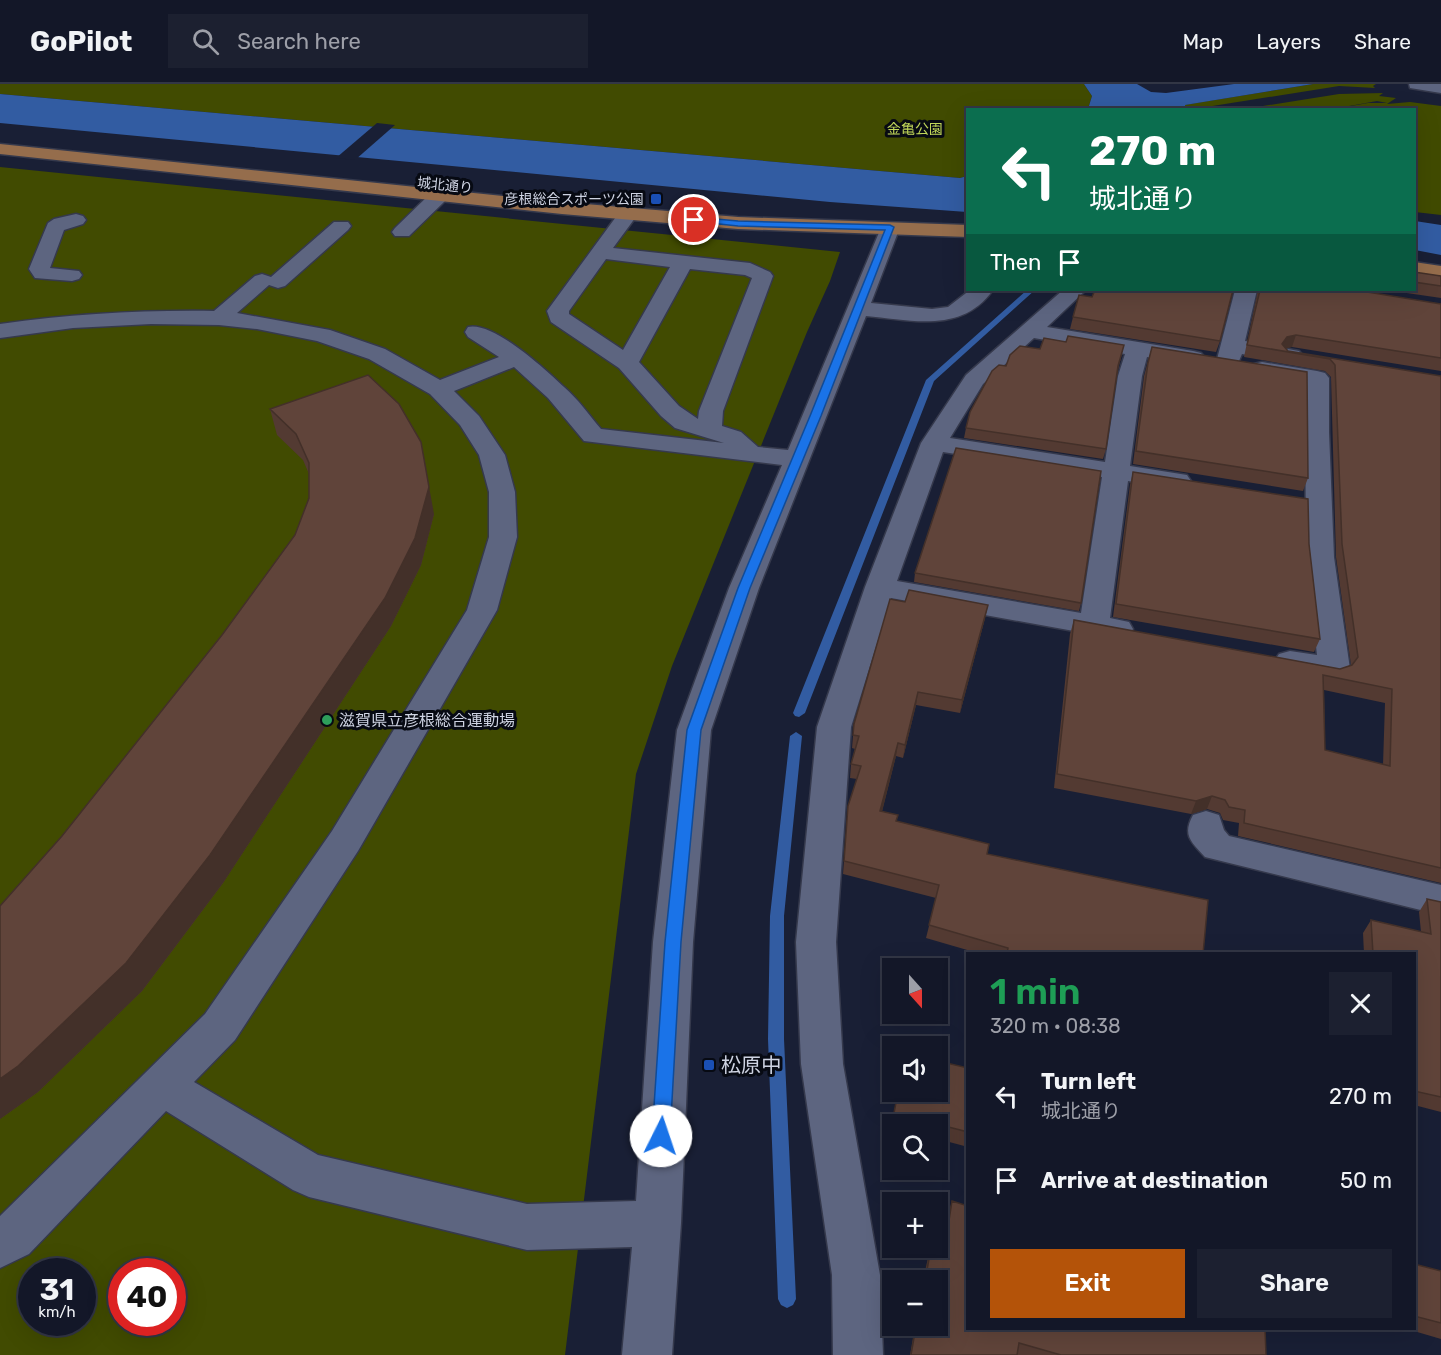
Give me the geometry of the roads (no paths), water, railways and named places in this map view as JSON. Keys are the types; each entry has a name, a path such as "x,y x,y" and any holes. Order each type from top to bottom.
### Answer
{"main road":[{"name":"城北通り","path":"2,149 628,214 738,223 966,231"},
{"name":"城北通り","path":"2,149 890,227"},
{"path":"1416,268 1441,272"}],"street":[{"path":"1416,85 1441,88"},
{"path":"402,232 439,195"},
{"path":"628,214 558,311 559,317 627,363 670,411 684,423 732,437 749,453"},
{"path":"72,275 42,274 39,269 55,227 61,223 76,220"},
{"path":"0,331 73,321 152,317 219,318 275,296 342,226"},
{"path":"647,1355 658,1223 673,942 694,730 744,588 890,227"},
{"path":"603,248 605,252 616,256 750,269 763,276 711,411 709,429"},
{"path":"627,363 683,263"},
{"path":"857,308 932,316 956,312 981,291"},
{"path":"858,1355 856,1275 822,1064 816,942 834,727 880,587 934,443 974,380 1074,291"},
{"path":"1230,355 1246,291"},
{"path":"219,318 275,296"},
{"path":"0,1244 12,1237 220,1027 325,871 482,610 503,537 502,492 492,455 470,421 438,389 377,354 322,335 275,296"},
{"path":"1029,331 1137,350 1336,363"},
{"path":"476,332 517,358 557,393 593,436 797,459"},
{"path":"1094,625 1130,376 1137,350"},
{"path":"1230,355 1317,378 1308,502 1320,557 1334,669 1267,656"},
{"path":"438,389 517,358"},
{"path":"934,443 1206,486"},
{"path":"880,587 1147,634"},
{"path":"1206,825 1206,835 1218,847 1441,900"},
{"path":"162,1086 309,1175 527,1227 658,1223"}],"water":[{"path":"1084,84 1137,84 1151,92 1166,93 1234,84 1313,84 1185,105 1186,108 1088,108 1092,96"},
{"path":"0,94 960,178 966,176 966,212 830,202 0,123"},
{"path":"1416,221 1441,225 1441,255 1416,250"}],"waterway":[{"path":"799,713 930,380 1030,291"},
{"path":"787,1299 776,1039 777,916 796,736"}],"place":[{"name":"彦根総合スポーツ公園","path":"656,199"},
{"name":"滋賀県立彦根総合運動場","path":"327,720"},
{"name":"松原中","path":"709,1065"}],"park label":[{"name":"金亀公園","path":"915,129"}]}
